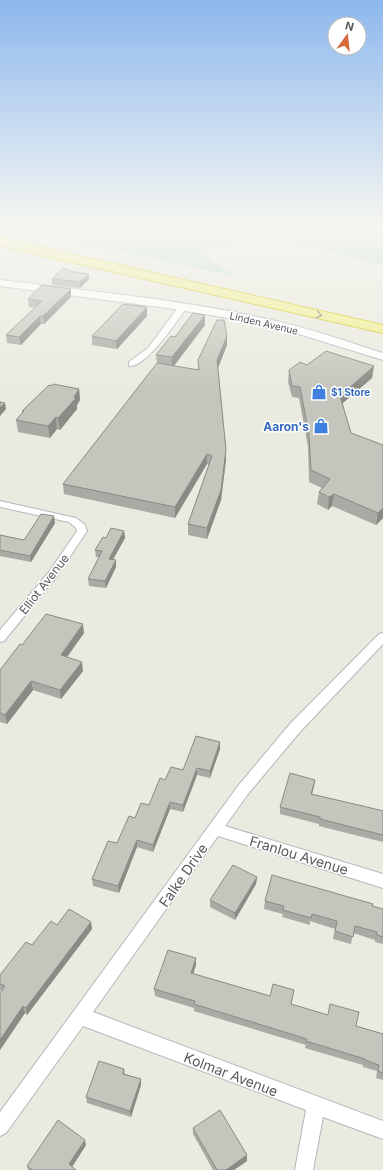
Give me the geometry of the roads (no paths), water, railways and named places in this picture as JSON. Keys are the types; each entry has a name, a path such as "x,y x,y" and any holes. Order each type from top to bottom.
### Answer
{"highway":[{"path":"191,281 281,306 383,329"},
{"path":"204,281 271,291 383,318"}],"main road":[{"name":"Linden Avenue","path":"0,283 184,307 290,328 383,357"}],"street":[{"path":"132,364 152,350 184,307"},
{"name":"Elliot Avenue","path":"0,504 72,520 81,527 82,531 53,574 0,638"},
{"name":"Falke Drive","path":"0,1127 243,790 280,744 383,637"},
{"name":"Franlou Avenue","path":"215,829 383,881"},
{"name":"Kolmar Avenue","path":"80,1016 383,1130"},
{"path":"304,1170 316,1106"}],"place":[{"name":"$1 Store","path":"319,392"},
{"name":"Aaron's","path":"321,426"}]}
